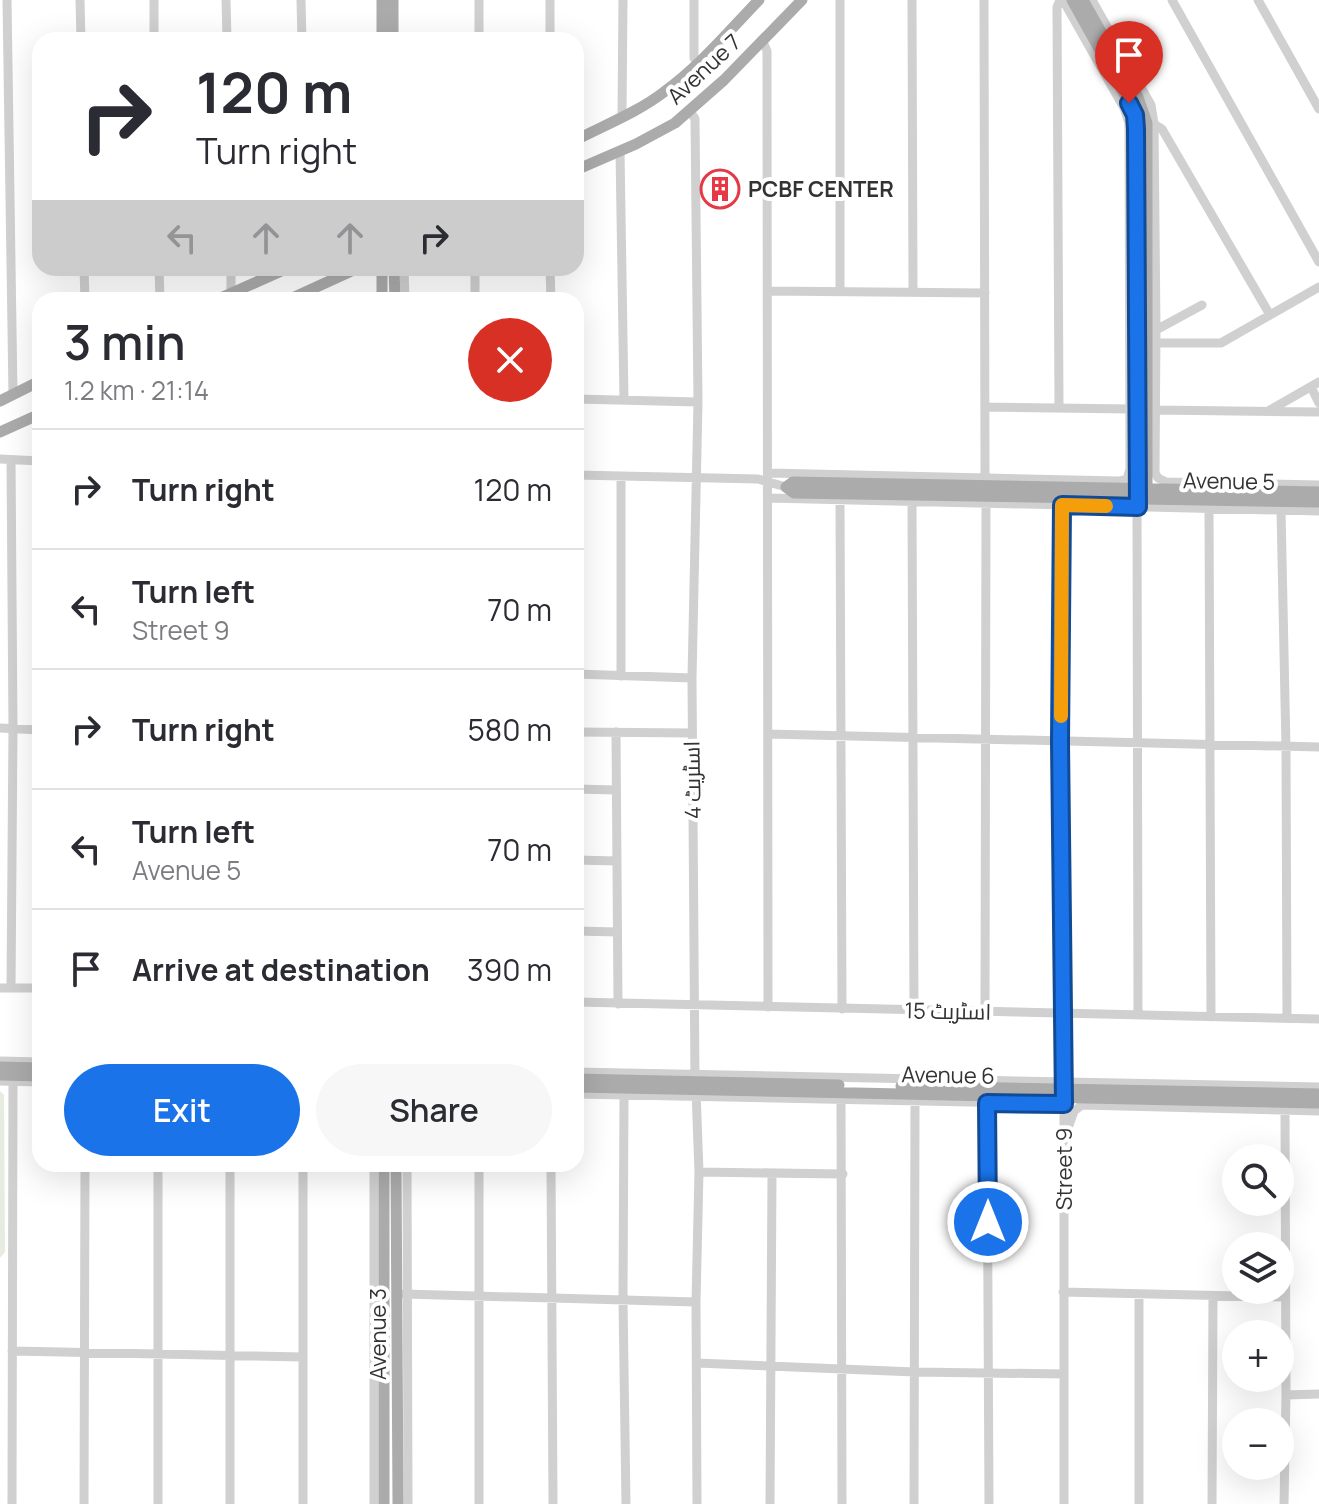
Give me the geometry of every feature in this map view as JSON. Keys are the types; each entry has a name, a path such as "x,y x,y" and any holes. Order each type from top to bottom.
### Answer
{"main road":[{"path":"382,0 382,32"},
{"path":"393,0 393,32"},
{"name":"Avenue 7","path":"584,136 664,92 698,63 759,0"},
{"name":"Avenue 7","path":"584,167 675,123 763,42 802,0"},
{"path":"1072,0 1136,120 1133,469 1141,497"},
{"path":"1083,0 1140,101 1147,123 1141,497"},
{"path":"233,292 270,276"},
{"path":"308,292 341,276"},
{"path":"397,276 400,286 398,292"},
{"path":"0,401 32,385"},
{"path":"0,432 32,418"},
{"path":"970,481 1119,485 1141,497 1062,502 794,493 786,487 793,482 970,481"},
{"name":"Avenue 5","path":"1141,497 1319,492"},
{"name":"Avenue 5","path":"1141,497 1319,502"},
{"path":"0,1067 32,1068"},
{"path":"0,1075 32,1076"},
{"name":"Avenue 6","path":"584,1079 696,1086"},
{"name":"Avenue 6","path":"584,1087 1319,1094"},
{"name":"Avenue 6","path":"1064,1093 1319,1103"},
{"name":"Avenue 3","path":"384,1172 384,1504"},
{"name":"Avenue 3","path":"396,1172 402,1294 398,1504"}],"street":[{"path":"7,0 13,395"},
{"path":"80,0 81,32"},
{"path":"154,0 154,32"},
{"path":"226,0 227,32"},
{"path":"301,0 302,32"},
{"path":"479,0 479,32"},
{"path":"550,0 550,32"},
{"path":"622,116 623,0"},
{"path":"694,0 694,58 698,63"},
{"path":"840,0 840,291"},
{"path":"912,0 913,291"},
{"path":"984,0 985,477"},
{"path":"584,475 970,481 985,477 1119,485 1127,479 1133,469 1129,123 1124,108 1062,0 1057,7 1059,408"},
{"path":"1092,0 1151,105 1154,124 1155,473 1161,480 1319,485"},
{"path":"1172,0 1319,262"},
{"path":"1258,0 1319,109"},
{"path":"763,42 767,51 768,1007"},
{"name":"اسٹریٹ 4","path":"690,111 695,119 698,402 692,678 699,1172 697,1504"},
{"path":"1154,124 1162,129 1270,315"},
{"path":"620,151 624,400"},
{"path":"402,276 402,292"},
{"path":"1156,343 1221,343 1319,287"},
{"path":"768,291 985,293"},
{"path":"1156,330 1202,305"},
{"path":"1267,412 1315,385 1319,403"},
{"path":"584,399 698,402"},
{"path":"985,407 1130,409"},
{"path":"1156,410 1319,412"},
{"path":"32,461 5,460 13,728 6,988 32,988"},
{"path":"621,476 621,676"},
{"path":"769,478 786,487"},
{"path":"1138,1015 1137,744 1141,497 1209,508 1319,511"},
{"path":"769,498 986,504 1062,502"},
{"path":"840,500 842,1009"},
{"path":"912,502 914,1011"},
{"name":"Street 9","path":"1062,502 1060,742 1064,1504"},
{"path":"985,1012 986,504"},
{"path":"1209,508 1211,1017"},
{"path":"1281,510 1287,1018"},
{"path":"584,674 692,678"},
{"path":"0,728 32,729"},
{"path":"584,732 692,733"},
{"path":"616,732 618,1004"},
{"path":"768,734 1319,747"},
{"path":"584,789 616,790"},
{"path":"584,860 617,861"},
{"path":"584,931 617,932"},
{"name":"اسٹریٹ 15","path":"584,1002 1319,1019"},
{"path":"0,1061 32,1062"},
{"path":"584,1073 841,1100 915,1102 987,1103 1163,1083 1319,1087"},
{"path":"0,1081 32,1082"},
{"path":"12,1504 13,1082"},
{"path":"584,1094 624,1096 696,1086"},
{"path":"624,1096 626,1504"},
{"path":"841,1100 842,1504"},
{"path":"914,1504 915,1102"},
{"path":"987,1103 989,1504"},
{"path":"1064,1142 1074,1111 1082,1105 1319,1111"},
{"path":"1285,1111 1285,1232"},
{"path":"84,1504 85,1172"},
{"path":"158,1172 158,1504"},
{"path":"230,1172 230,1504"},
{"path":"303,1172 303,1504"},
{"path":"374,1172 374,1504"},
{"path":"407,1172 402,1294 408,1504"},
{"path":"479,1172 479,1504"},
{"path":"551,1172 553,1504"},
{"path":"699,1172 843,1174"},
{"path":"770,1504 772,1174"},
{"path":"0,1271 11,1271"},
{"path":"1063,1292 1222,1296"},
{"path":"402,1294 696,1302"},
{"path":"1139,1294 1139,1504"},
{"path":"1212,1504 1213,1296"},
{"path":"1284,1504 1285,1304"},
{"path":"12,1351 303,1357"},
{"path":"697,1363 915,1372 1064,1374"},
{"path":"1286,1395 1319,1394"}],"shaded area":[{"path":"0,1091 4,1095 5,1252 0,1258"}],"slow traffic":[{"path":"1061,716 1062,505 1106,506"}],"place":[{"name":"PCBF CENTER","path":"720,189"}],"route":[{"path":"988,1222 987,1103 1064,1104 1060,742 1062,505 1138,507 1136,129 1135,115 1129,103"}]}
